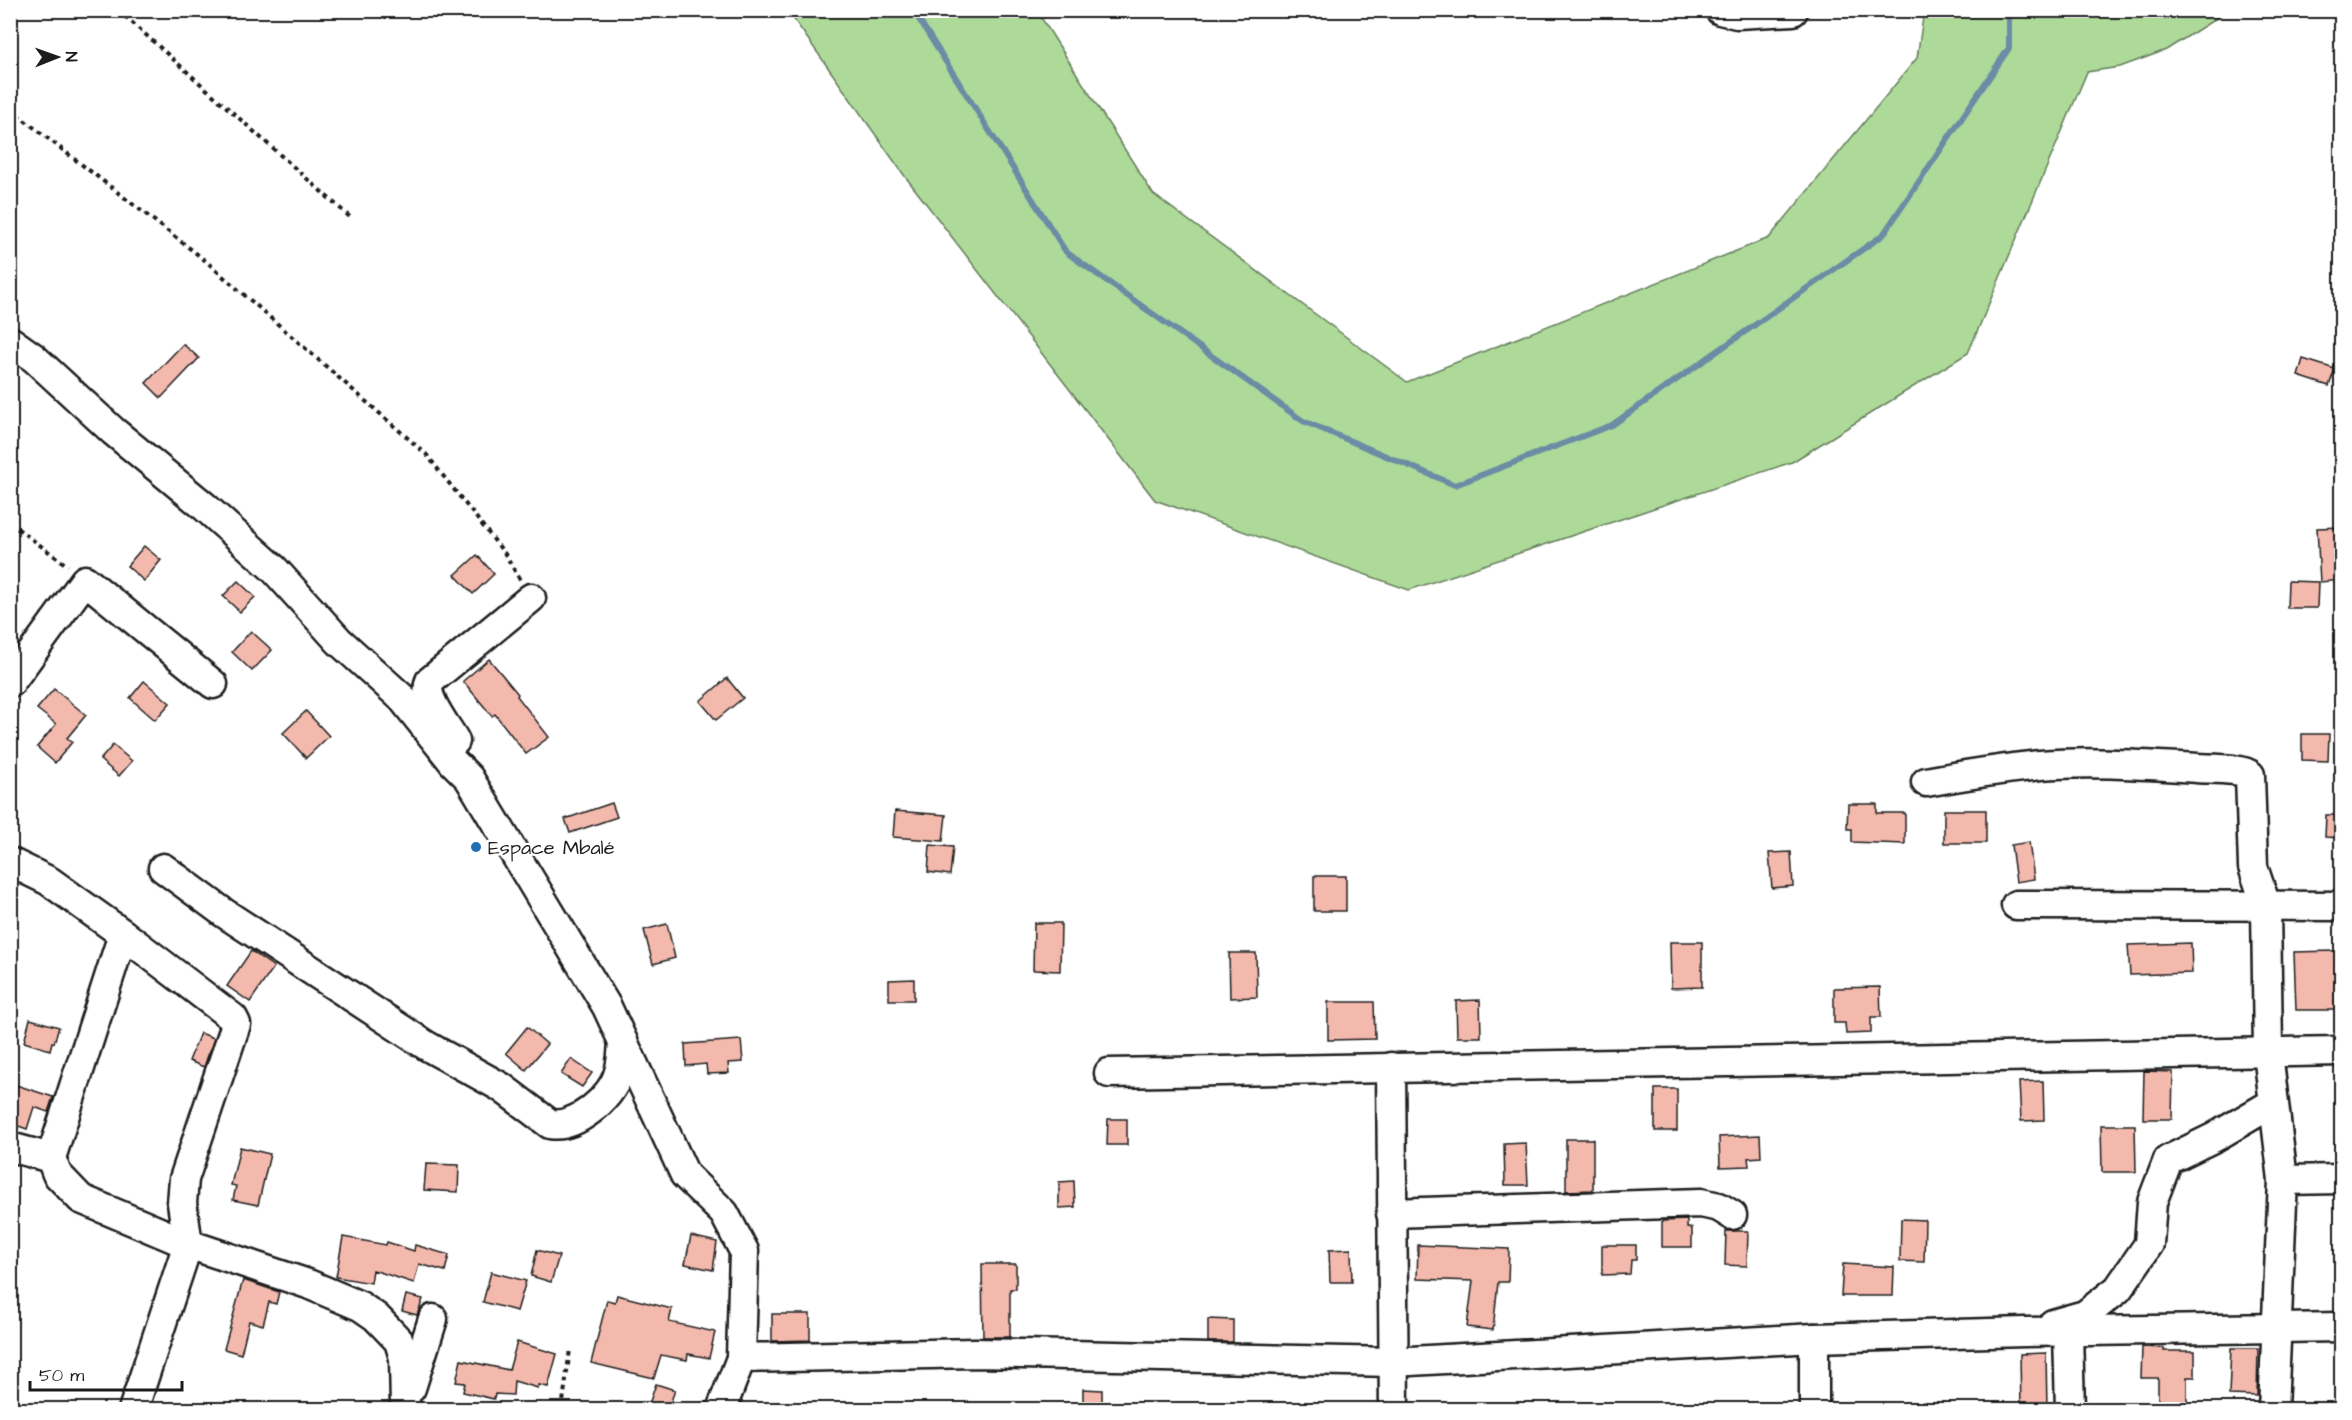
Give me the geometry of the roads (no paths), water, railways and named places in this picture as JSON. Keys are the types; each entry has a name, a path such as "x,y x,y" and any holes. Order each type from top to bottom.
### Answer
{"street":[{"path":"1720,10 1737,14 1793,11"},
{"path":"10,341 34,358 113,431 204,506 274,568 339,641 402,698 453,762 469,778"},
{"path":"10,683 85,580 213,684"},
{"path":"531,598 430,681 427,687 429,696 459,748 469,778 585,969 624,1042 685,1175 724,1213 744,1251 741,1358 721,1410"},
{"path":"1926,782 2041,765 2096,763 2249,772 2253,867 2266,905 2268,1053 2283,1180 2273,1410"},
{"path":"10,862 49,881 123,934 233,1018 236,1023 184,1179 182,1203 188,1244 133,1410"},
{"path":"163,868 224,913 427,1046 501,1087 550,1124 559,1126 570,1122 599,1102 613,1087 619,1075 624,1042"},
{"path":"2016,905 2342,906"},
{"path":"123,934 51,1158 57,1174 81,1199 188,1244 308,1284 360,1306 376,1317 399,1341 404,1358 405,1409"},
{"path":"1109,1073 2342,1051"},
{"path":"1391,1067 1394,1410"},
{"path":"2025,1332 2085,1315 2118,1289 2149,1244 2152,1202 2168,1160 2215,1137 2273,1103"},
{"path":"10,1147 51,1158"},
{"path":"2283,1180 2342,1179"},
{"path":"1391,1213 1701,1203 1719,1207 1732,1215"},
{"path":"405,1409 433,1318"},
{"path":"741,1358 975,1353 1393,1362 1814,1338 2342,1327"},
{"path":"2068,1332 2070,1410"},
{"path":"1814,1338 1814,1410"}],"waterway":[{"path":"913,10 1066,252 1303,421 1455,485 1612,425 1883,235 2009,48 2009,10"}],"place":[{"name":"Espace Mbalé","path":"476,847"}]}
